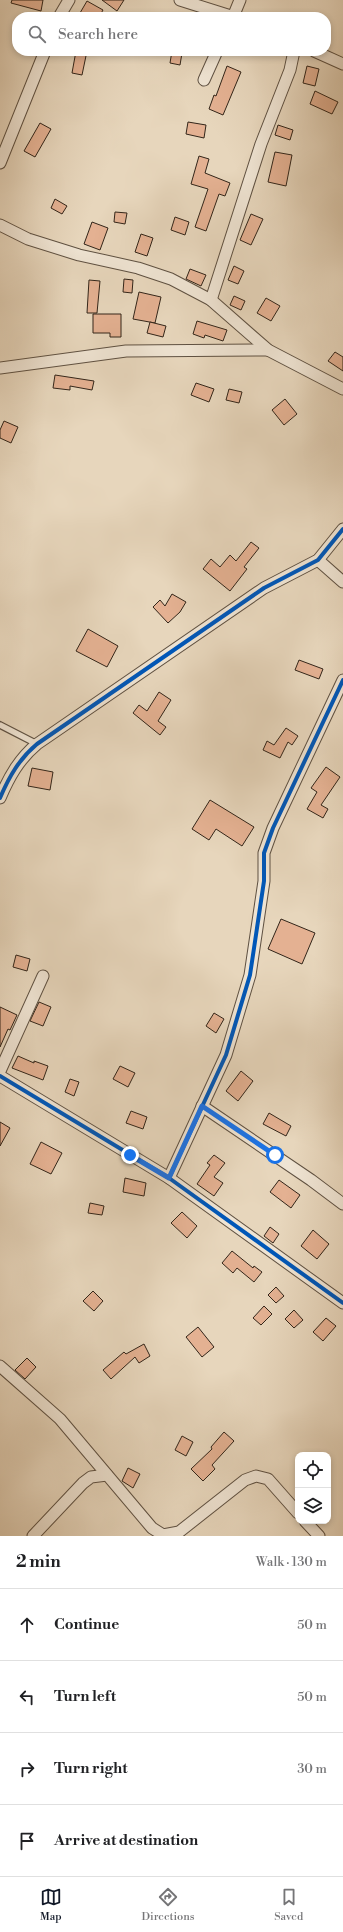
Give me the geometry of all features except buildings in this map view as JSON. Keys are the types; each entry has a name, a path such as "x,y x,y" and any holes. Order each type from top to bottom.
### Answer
{"street":[{"path":"62,12 69,0"},
{"path":"180,0 217,12"},
{"path":"235,12 240,0"},
{"path":"0,163 43,56"},
{"path":"204,80 215,56"},
{"path":"211,300 261,144 290,70 293,56"},
{"path":"325,56 343,64"},
{"path":"0,225 28,238 79,255 138,268 171,279 211,300 268,350 343,389"},
{"path":"0,368 126,351 268,350"},
{"path":"0,798 9,776 26,753 37,744 264,588 318,560 343,529"},
{"path":"318,560 343,582"},
{"path":"169,1178 226,1055 250,974 264,880 264,853 273,828 343,680"},
{"path":"0,1071 43,976"},
{"path":"0,1076 169,1178 343,1303"},
{"path":"202,1106 311,1180 343,1204"},
{"path":"0,1366 60,1419 152,1528 163,1535 179,1532 245,1480 256,1476 268,1479 295,1510"},
{"path":"33,1536 82,1483 91,1477 107,1475"},
{"path":"308,1524 319,1536"}],"lane":[{"path":"0,725 37,744"}],"cycle path":[{"path":"0,798 15,769 37,744 264,588 318,560 343,529"},
{"path":"169,1178 226,1055 250,975 264,881 264,853 273,828 343,680"},
{"path":"0,1076 169,1178 343,1303"}],"route":[{"path":"130,1155 169,1178 202,1106 275,1155"}]}
